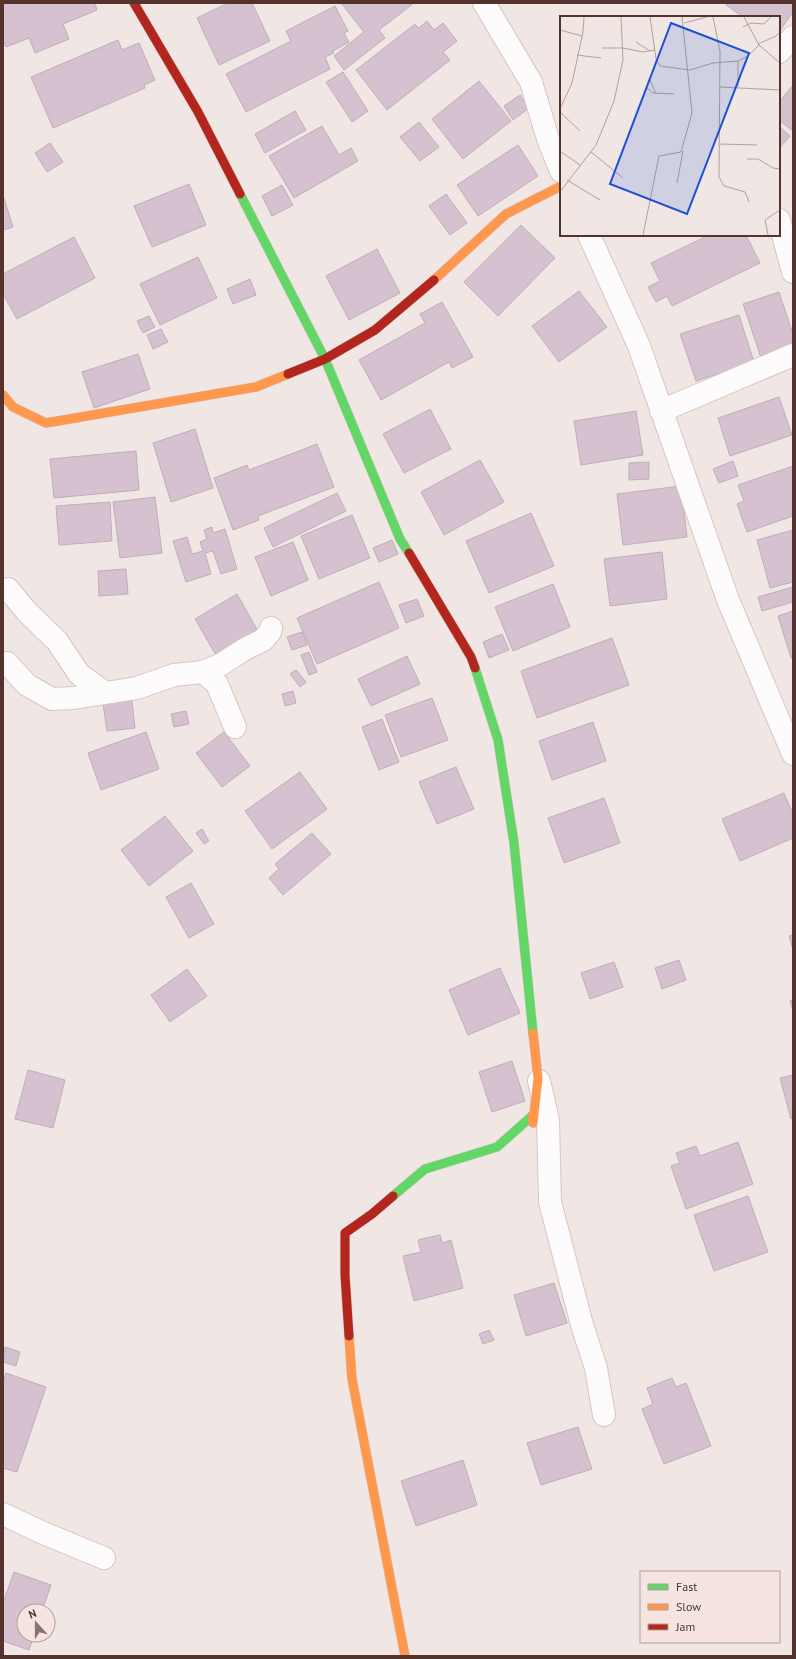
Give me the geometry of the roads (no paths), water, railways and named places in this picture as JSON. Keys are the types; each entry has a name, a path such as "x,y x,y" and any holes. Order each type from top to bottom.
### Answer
{"street":[{"path":"134,3 198,112 325,360 400,539 471,657 498,740 514,843 538,1078 548,1120 550,1202 582,1325 596,1368 604,1414"},
{"path":"484,3 531,82 548,139 560,169"},
{"path":"780,51 793,37"},
{"path":"3,395 13,407 46,423 256,386 325,360 375,330 450,266 506,214 560,187"},
{"path":"780,224 793,272"},
{"path":"589,236 639,346 728,600 793,754"},
{"path":"661,411 793,355"},
{"path":"8,589 26,612 57,641 79,674 104,692"},
{"path":"7,663 27,685 52,699 74,698 136,688 174,675 203,672 220,665 245,649 263,640 270,632 271,628"},
{"path":"203,672 217,684 235,727"},
{"path":"405,1656 352,1379 345,1274 345,1233 372,1214 425,1169 497,1147 532,1116 533,1123 538,1078"},
{"path":"3,1514 40,1532 104,1558"}]}
